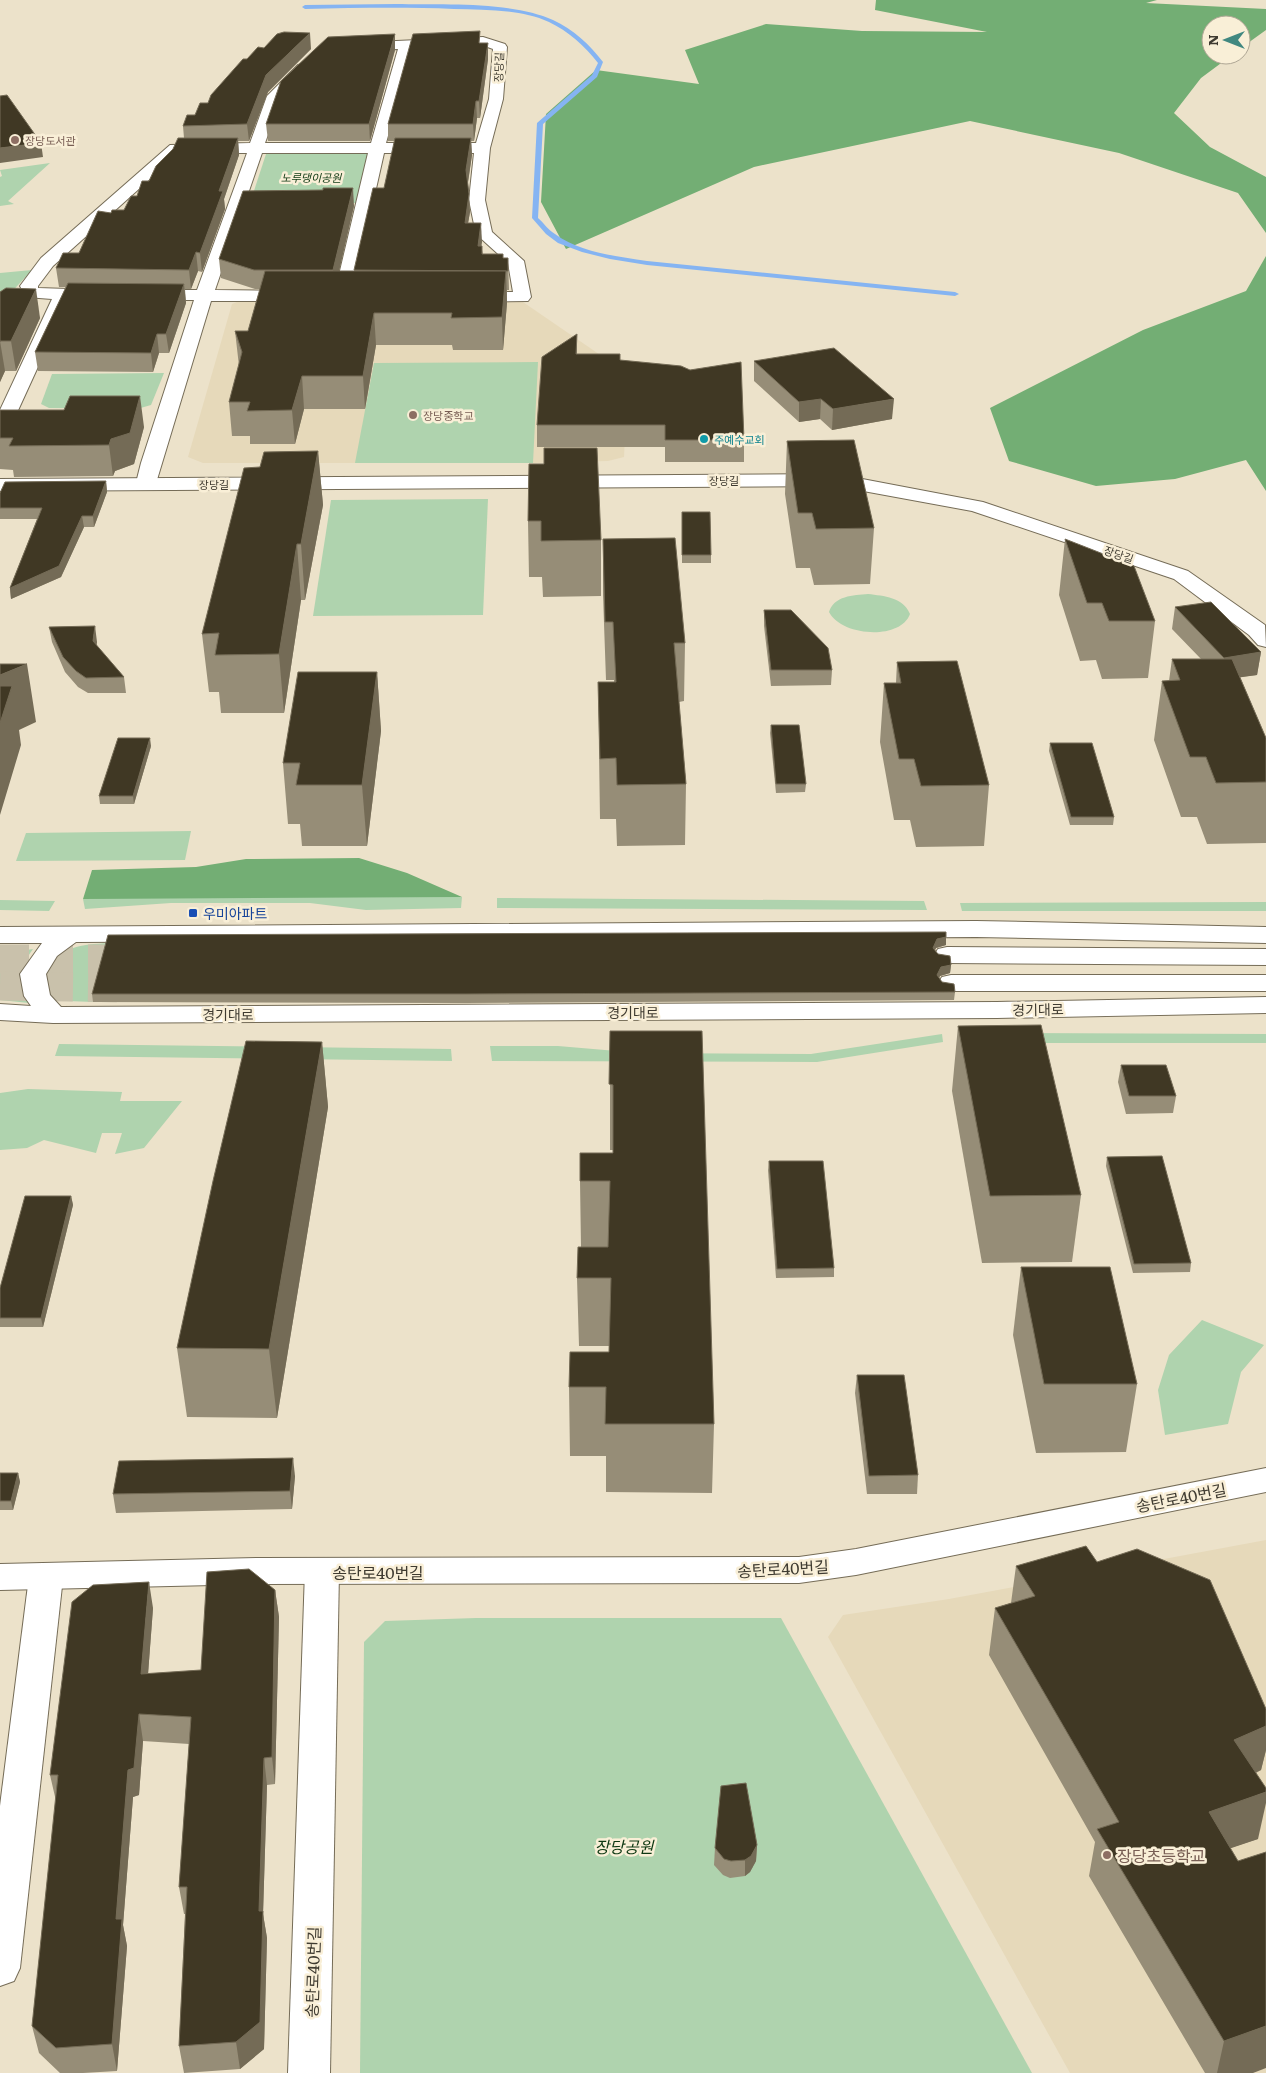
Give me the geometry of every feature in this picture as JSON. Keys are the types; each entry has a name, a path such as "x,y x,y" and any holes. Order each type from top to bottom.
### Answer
{"street":[{"name":"장당길","path":"342,46 483,41 500,47 496,99 482,148 477,200 484,234 516,261 522,297 452,297"},
{"path":"343,296 377,148 406,44"},
{"path":"146,483 204,296 274,96 317,54"},
{"path":"363,296 62,294 32,293 29,286 47,262 174,148 482,148"},
{"path":"26,417 3,417 62,294"},
{"path":"145,417 165,417"},
{"name":"장당길","path":"0,485 836,480 976,506 1181,575 1257,630 1266,640"},
{"path":"0,935 976,930 1266,935"},
{"path":"53,1015 37,996 32,974 47,950 71,934"},
{"path":"947,955 1266,957"},
{"name":"경기대로","path":"951,983 1266,983"},
{"name":"경기대로","path":"0,1012 53,1015 997,1010 1266,1004"},
{"name":"송탄로40번길","path":"0,1576 46,1578 322,1571 799,1570 911,1552 1266,1480"},
{"name":"송탄로40번길","path":"309,2073 322,1571"},
{"path":"0,1968 46,1578"}],"shaded area":[{"name":"장당중학교","path":"244,299 520,300 628,374 624,457 608,461 533,463 203,463 188,457 232,304"},
{"name":"장당초등학교","path":"1266,1540 1266,2073 1070,2073 828,1637 843,1615 949,1599"}],"green space":[{"path":"876,0 1157,0 1146,3 1266,9 1266,30 1251,41 1251,15 1201,15 1201,65 1219,65 1201,78 1174,113 1210,147 1266,177 1266,233 1238,193 1119,153 970,121 754,167 566,249 541,202 546,114 596,70 699,84 685,50 766,24 862,31 987,32 875,10"},
{"name":"노루댕이공원","path":"267,151 372,151 360,203 250,203"},
{"path":"50,163 8,201 14,204 0,206 0,177 2,176 0,170"},
{"path":"1266,256 1266,491 1246,460 1175,479 1096,486 1009,461 990,408 1143,330 1246,291"},
{"path":"32,270 6,298 0,301 0,273"},
{"path":"538,362 533,463 355,463 374,363"},
{"path":"164,373 151,405 137,409 49,408 41,404 52,374"},
{"path":"488,499 483,615 313,616 331,500"},
{"path":"868,594 892,598 903,604 910,614 904,623 895,628 883,632 870,632 845,626 829,612 835,603 845,597"},
{"path":"191,831 185,860 16,861 26,833"},
{"path":"359,858 407,873 462,897 83,899 92,870 196,867 246,859"},
{"path":"158,895 462,897 461,908 366,910 310,903 171,903 85,909 83,899"},
{"path":"497,898 924,901 927,910 497,908"},
{"path":"0,900 55,901 49,911 0,910"},
{"path":"1266,902 1266,911 962,911 960,903"},
{"path":"110,943 93,1002 67,1001 48,991 44,972 58,956 65,951 80,946"},
{"path":"33,949 24,964 21,975 21,981 29,1003 0,1000 0,954"},
{"path":"997,1033 1266,1034 1266,1043 999,1043"},
{"path":"942,1034 943,1042 817,1062 492,1061 490,1046 558,1046 640,1053 811,1054"},
{"path":"59,1044 451,1049 452,1061 55,1056"},
{"path":"28,1089 122,1092 120,1101 182,1101 144,1148 115,1154 122,1133 102,1133 96,1153 44,1140 27,1148 0,1150 0,1093"},
{"path":"1202,1320 1264,1345 1241,1372 1228,1424 1165,1435 1158,1390 1169,1355"},
{"name":"장당공원","path":"476,1618 781,1618 1032,2073 360,2073 364,1642 385,1621"}],"building":[{"path":"480,31 479,43 488,43 479,101 476,101 473,124 388,124 413,34"},
{"path":"284,32 310,33 266,75 247,124 183,126 187,115 195,115 200,103 208,103 211,95 243,59 247,59 258,47 264,48 277,34"},
{"path":"395,34 369,124 266,124 281,81 328,37"},
{"path":"7,95 41,143 0,148 0,96"},
{"path":"178,138 238,138 219,191 223,191 200,253 196,252 189,270 56,268 63,253 79,253 98,211 111,213 112,210 124,210 131,196 137,196 142,181 149,181 156,166 173,149"},
{"path":"395,138 471,138 466,170 469,194 465,223 481,223 478,246 482,246 482,254 503,254 503,258 508,258 508,271 354,270 373,188 384,188"},
{"path":"323,188 353,188 333,270 254,270 219,259 243,191 323,190"},
{"path":"265,271 506,271 502,317 451,318 452,313 374,313 363,376 302,376 292,410 247,411 250,402 229,402 242,352 235,331 248,331"},
{"path":"68,283 184,284 166,334 157,334 151,353 35,352"},
{"path":"6,288 36,289 11,341 0,341 0,292"},
{"path":"577,334 576,354 620,354 620,360 681,366 690,370 741,362 744,440 665,440 665,425 537,425 542,357"},
{"path":"834,348 894,399 833,409 821,399 799,402 754,361"},
{"path":"70,396 140,396 130,433 111,439 109,445 9,446 13,438 0,438 0,410 64,410"},
{"path":"854,440 874,528 816,529 812,513 798,513 787,441"},
{"path":"544,448 597,448 601,540 541,541 541,521 528,521 529,464 544,464"},
{"path":"318,451 301,544 297,544 279,654 215,655 219,633 202,634 244,468 260,467 264,452"},
{"path":"106,481 93,516 82,516 59,566 10,588 42,508 0,508 0,493 5,482"},
{"path":"682,512 710,512 711,555 682,555"},
{"path":"675,538 685,643 674,643 686,784 617,785 616,758 600,759 598,682 616,682 613,622 605,622 603,539"},
{"path":"1065,539 1134,566 1155,621 1109,621 1102,603 1087,603"},
{"path":"1211,602 1261,652 1224,658 1175,607"},
{"path":"764,610 791,610 828,648 832,670 771,670"},
{"path":"95,626 93,641 124,677 86,678 76,671 63,657 49,627"},
{"path":"1172,659 1232,659 1266,738 1266,782 1216,783 1206,757 1190,757 1162,681 1180,680"},
{"path":"957,661 989,785 921,786 914,759 899,759 884,683 901,683 897,662"},
{"path":"0,664 27,664 0,675"},
{"path":"298,672 377,672 362,785 296,785 300,763 283,763"},
{"path":"0,686 12,686 0,723"},
{"path":"771,725 799,725 806,784 776,784"},
{"path":"118,738 150,738 133,796 99,796"},
{"path":"1050,743 1092,743 1114,817 1071,817"},
{"path":"946,932 946,937 937,939 933,948 938,954 950,956 951,965 941,967 937,975 942,982 954,984 955,992 92,994 108,935"},
{"path":"1041,1025 1081,1195 990,1196 958,1026"},
{"path":"610,1031 702,1031 714,1424 605,1424 606,1387 569,1387 570,1352 609,1352 611,1278 577,1278 578,1247 608,1247 610,1181 580,1181 580,1153 613,1153 613,1085 609,1084"},
{"path":"246,1041 322,1042 269,1349 177,1348 213,1181"},
{"path":"1121,1065 1166,1065 1176,1096 1129,1096"},
{"path":"1162,1156 1191,1263 1134,1264 1107,1157"},
{"path":"769,1161 823,1161 834,1268 777,1269"},
{"path":"25,1196 71,1196 41,1318 0,1318 0,1288"},
{"path":"1021,1267 1110,1267 1137,1384 1044,1384"},
{"path":"857,1375 904,1375 918,1475 869,1476"},
{"path":"293,1458 290,1491 113,1494 119,1461"},
{"path":"0,1473 18,1473 11,1501 0,1501"},
{"path":"1086,1546 1097,1562 1137,1549 1210,1580 1266,1709 1266,1726 1234,1740 1266,1788 1266,1792 1209,1812 1238,1861 1266,1852 1266,2026 1224,2041 1097,1829 1119,1822 995,1608 1035,1596 1016,1566"},
{"path":"249,1569 275,1590 272,1757 264,1758 259,1911 263,1911 260,2022 236,2042 179,2046 187,1887 179,1887 191,1717 139,1714 134,1768 128,1770 116,1919 122,1919 112,2044 56,2048 32,2026 58,1775 50,1775 72,1602 93,1585 149,1582 141,1674 201,1670 207,1572"},
{"path":"746,1783 757,1845 751,1856 745,1860 731,1861 724,1859 715,1848 721,1786"}],"waterway":[{"path":"305,7 414,6 507,10 549,20 566,29 582,42 601,63 595,76 540,123 535,218 551,235 572,246 610,257 647,263 955,294"}],"tunnel":[{"path":"0,959 138,959"},
{"path":"0,986 131,988"}],"place":[{"name":"장당도서관","path":"15,140"},
{"name":"장당중학교","path":"413,415"},
{"name":"주예수교회","path":"704,439"},
{"name":"우미아파트","path":"193,913"},
{"name":"장당초등학교","path":"1107,1855"}]}
